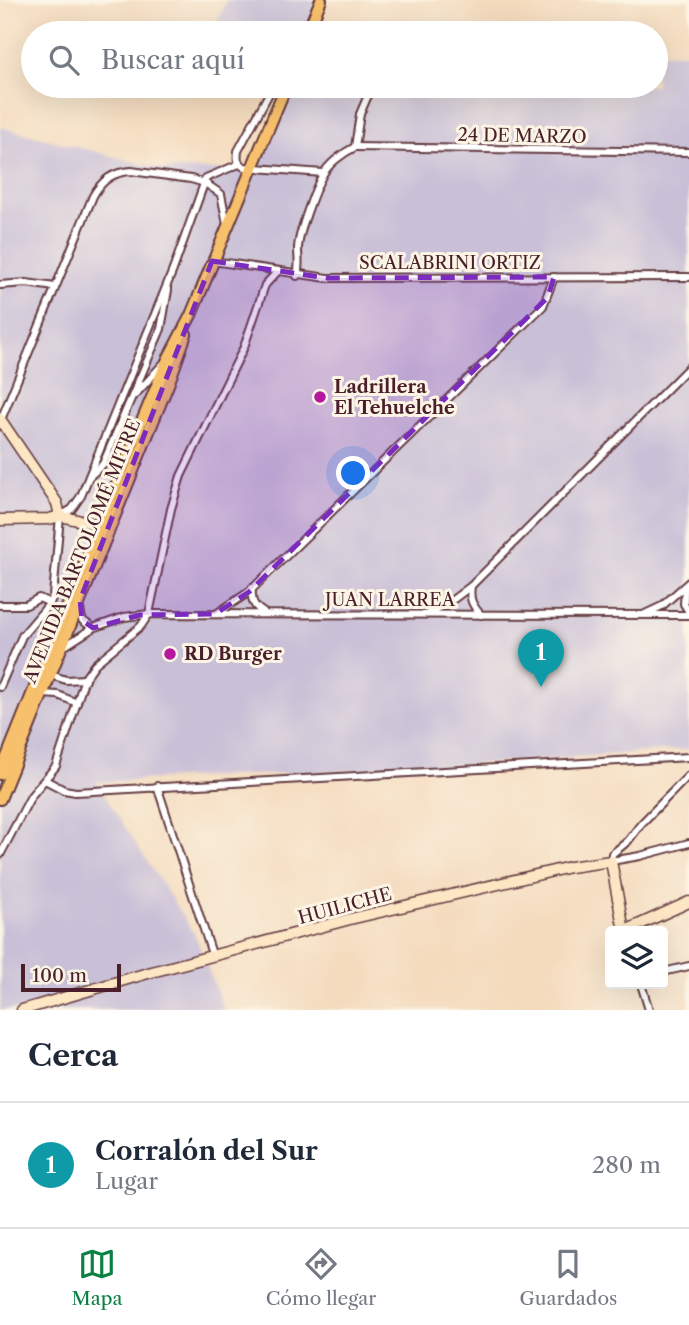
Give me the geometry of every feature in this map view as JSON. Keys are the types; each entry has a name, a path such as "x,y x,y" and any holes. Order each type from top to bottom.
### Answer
{"main road":[{"path":"312,21 321,0"},
{"name":"AVENIDA BARTOLOMÉ MITRE","path":"0,799 173,371 212,261 281,98"},
{"name":"AVENIDA BARTOLOMÉ MITRE","path":"2,767 169,357 191,315"}],"street":[{"path":"239,164 239,151 267,98"},
{"path":"297,275 301,233 323,173 345,152 355,147 360,114 367,98"},
{"name":"24 DE MARZO","path":"355,147 689,152"},
{"path":"0,520 49,519 60,516 77,503 169,281 205,183 211,175 239,164 253,168 323,173"},
{"path":"0,687 22,636 50,603 54,589 54,560 60,516 57,503 0,420 93,196 104,181 119,171 147,172 205,183 221,194 227,226"},
{"name":"SCALABRINI ORTIZ","path":"212,261 327,278 689,277"},
{"path":"0,855 31,796 59,760 85,679 95,664 141,625 149,614 171,509 181,476 244,347 261,293 277,272"},
{"path":"215,614 252,588 543,306 554,277"},
{"path":"88,478 103,464 161,329 169,281"},
{"path":"0,285 26,283 55,287"},
{"path":"130,402 169,357"},
{"path":"421,614 447,604 471,586 689,367"},
{"path":"60,516 99,525"},
{"path":"687,584 684,604 689,613"},
{"path":"643,615 662,606 687,584"},
{"path":"471,586 473,606 481,615"},
{"path":"252,588 251,599 255,608 265,614"},
{"path":"0,605 26,605 39,598 50,603"},
{"path":"80,600 82,620 93,628"},
{"name":"JUAN LARREA","path":"61,650 93,628 124,617 149,614 689,613"},
{"path":"51,675 66,680 85,679"},
{"path":"43,694 58,695 77,703"},
{"path":"45,780 64,790 76,792 689,758"},
{"path":"624,926 611,861 612,854 628,841 649,814 689,775"},
{"path":"157,786 213,957"},
{"path":"611,861 689,843"},
{"name":"HUILICHE","path":"22,1010 403,906 570,867 611,861"},
{"path":"636,926 689,902"},
{"path":"668,971 689,966"},
{"path":"643,989 649,1010"}],"highlighted area":[{"path":"212,261 327,278 554,277 548,297 249,592 215,614 140,615 93,628 82,620 80,600"}],"shaded area":[{"path":"227,0 321,0 312,21 217,21"},
{"path":"668,53 689,53 689,749 448,766 96,782 195,935 224,1010 0,1010 0,127 162,169 238,170 253,167 281,98 668,98"}],"place":[{"name":"Ladrillera El Tehuelche","path":"320,397"},
{"name":"RD Burger","path":"170,654"},
{"name":"Corralón del Sur","path":"541,687"}]}
